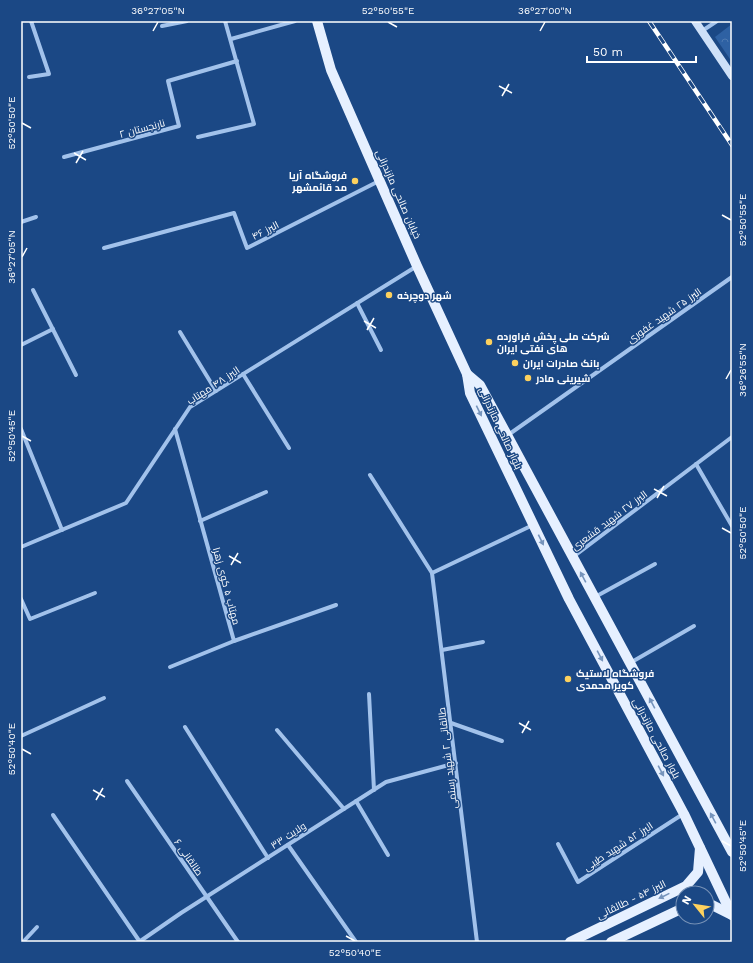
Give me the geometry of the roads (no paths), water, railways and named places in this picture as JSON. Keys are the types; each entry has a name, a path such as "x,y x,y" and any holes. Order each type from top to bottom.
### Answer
{"main road":[{"name":"خیابان صالحی مازندرانی","path":"317,21 331,70 417,266 467,374"},
{"path":"696,21 732,76"},
{"name":"بلوار صالحی مازندرانی","path":"467,374 480,385 630,663 729,839 732,852"},
{"name":"بلوار صالحی مازندرانی","path":"467,374 470,393 569,599 684,814 732,915"},
{"name":"البرز ۵۴ - طالقانی","path":"687,885 698,872 700,848"},
{"name":"البرز ۵۴ - طالقانی","path":"570,942 675,891"},
{"path":"715,906 732,915"},
{"path":"611,942 675,912"}],"street":[{"path":"29,77 49,74 31,21"},
{"path":"162,26 187,21"},
{"path":"198,137 254,124 225,21"},
{"path":"231,39 295,21"},
{"path":"702,31 717,21"},
{"name":"نارنجستان ۲","path":"64,157 179,126 168,81 237,61"},
{"name":"البرز ۴۶","path":"104,248 234,213 247,248 380,181"},
{"path":"21,222 36,217"},
{"name":"البرز ۴۸ مهتاب","path":"21,547 126,503 190,407 417,266"},
{"name":"البرز ۲۵ شهید غفوری","path":"507,436 732,277"},
{"path":"33,290 76,375"},
{"path":"357,303 381,350"},
{"path":"21,345 53,329"},
{"path":"180,332 216,391"},
{"path":"243,374 289,448"},
{"path":"21,429 62,530"},
{"name":"مهتاب ۵ کوی زهرا","path":"175,429 234,641 336,604"},
{"name":"البرز ۲۷ شهید قشعری","path":"573,558 732,437"},
{"path":"696,464 732,526"},
{"path":"370,475 432,573 534,525"},
{"path":"200,521 266,492"},
{"path":"594,597 655,564"},
{"name":"طالقانی ۲ شهید رستمی","path":"432,573 477,942"},
{"path":"21,599 30,619 95,593"},
{"path":"630,663 694,626"},
{"path":"170,667 234,641"},
{"path":"442,650 483,642"},
{"path":"369,694 374,790"},
{"path":"21,736 104,698"},
{"path":"451,724 502,741"},
{"path":"185,727 268,858"},
{"path":"277,730 344,809"},
{"name":"ولایت ٣۳","path":"140,942 386,782 456,763"},
{"name":"طالقانی ۶","path":"127,782 238,942"},
{"path":"356,801 388,855"},
{"path":"53,814 140,942"},
{"name":"البرز ۵۲ شهید طیبی","path":"558,844 578,882 684,814"},
{"path":"288,845 356,942"},
{"path":"23,942 37,927"}],"railway":[{"path":"649,21 732,145"}],"place":[{"name":"فروشگاه آریا مد قائمشهر","path":"355,181"},
{"name":"شهر دوچرخه","path":"389,295"},
{"name":"شرکت ملی پخش فراورده های نفتی ایران","path":"489,342"},
{"name":"بانک صادرات ایران","path":"515,363"},
{"name":"شیرینی مادر","path":"528,378"},
{"name":"فروشگاه لاستیک کویر محمدی","path":"568,679"}]}
